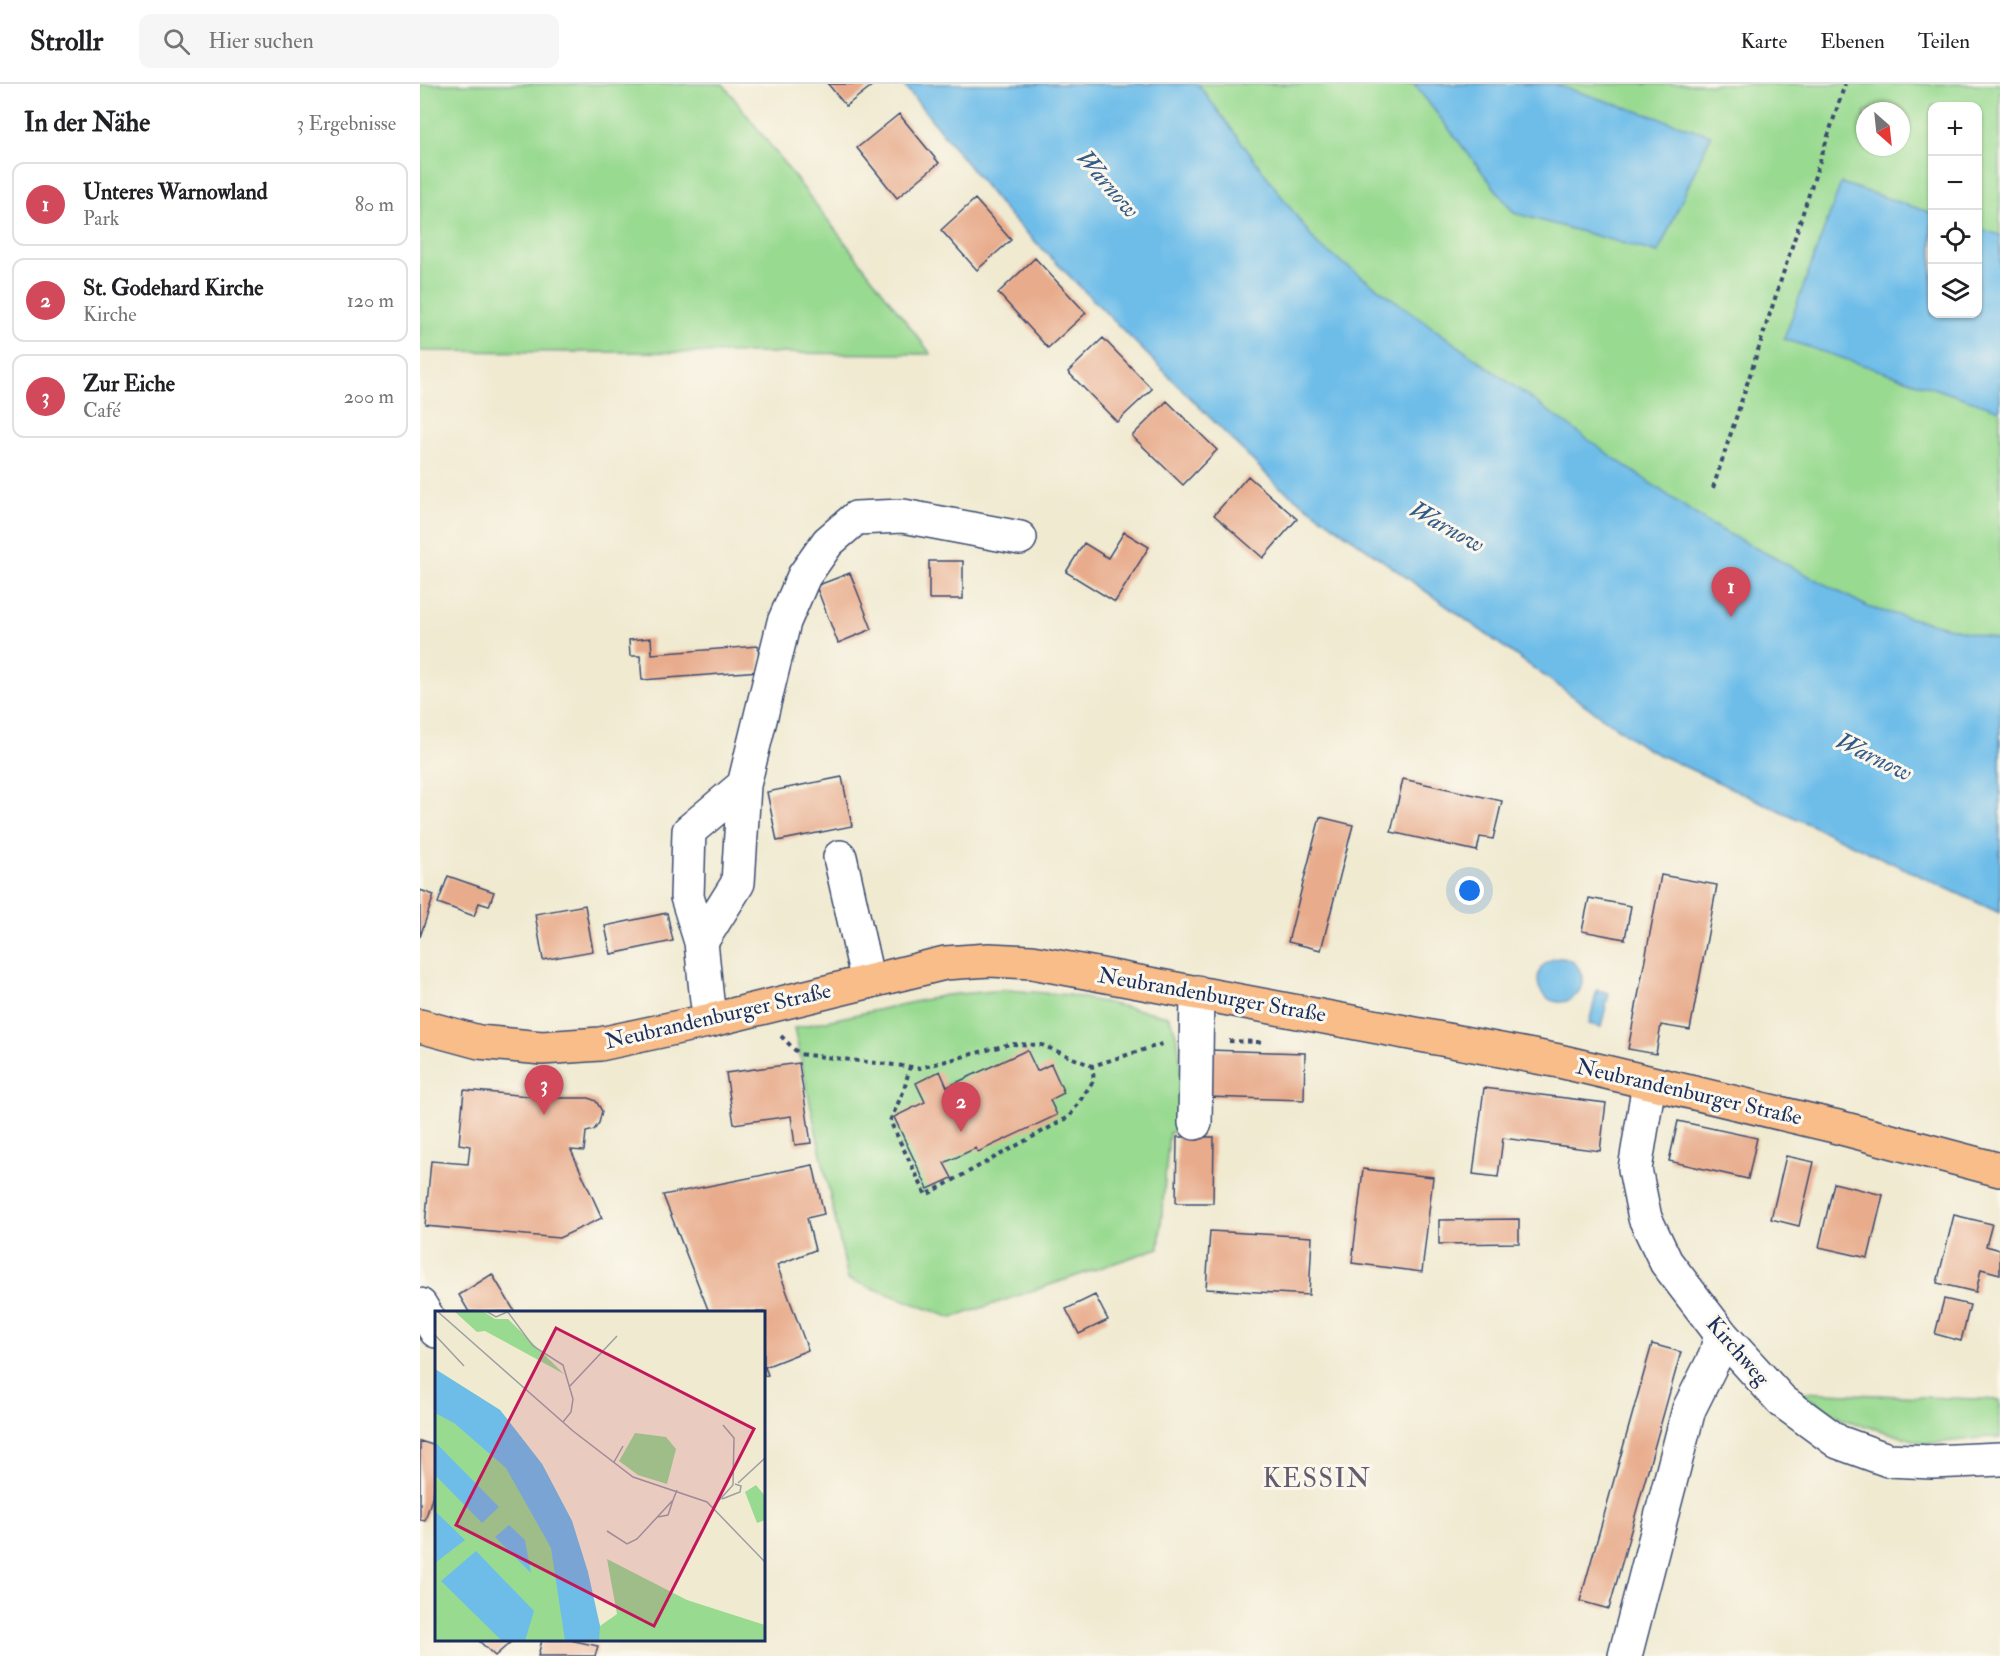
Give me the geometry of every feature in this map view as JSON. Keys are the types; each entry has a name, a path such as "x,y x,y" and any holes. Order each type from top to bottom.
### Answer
{"main road":[{"name":"Neubrandenburger Straße","path":"422,1034 542,1048 600,1044 712,1020 945,963 989,960 1032,962 1559,1060 1834,1126 2000,1170"}],"street":[{"path":"701,942 738,883 744,785 784,622 804,576 828,542 856,518 903,516 1020,538"},
{"path":"712,1020 707,1000 701,942 687,897 689,831 744,785"},
{"path":"840,857 868,982"},
{"path":"1196,1123 1197,992"},
{"name":"Kirchweg","path":"1649,1083 1635,1169 1645,1218 1666,1262 1721,1334 1782,1401 1838,1442 1888,1460 1932,1462 2000,1459"},
{"path":"420,1305 435,1329"},
{"path":"1625,1656 1689,1409 1715,1357 1721,1334"}],"path":[{"path":"1713,488 1845,84"},
{"path":"754,1010 799,1054 920,1068 1010,1044 1042,1045 1092,1065 1176,1040 1259,1042 1270,1005"},
{"path":"910,1066 904,1090 890,1121 926,1195 1069,1117 1094,1080 1092,1065"}],"green space":[{"path":"420,84 723,84 931,354 420,351"},
{"path":"903,84 2000,84 2000,913 1647,749 1277,485 1007,213"},
{"path":"1007,990 1069,995 1168,1016 1180,1055 1181,1131 1169,1133 1159,1248 952,1318 848,1279 794,1028 946,995"},
{"path":"1799,1392 2000,1400 2000,1438 1989,1437 1927,1444 1845,1420"}],"water":[{"name":"Warnow","path":"903,84 1198,84 1318,245 1611,456 1710,524 1870,608 2000,640 2000,913 1647,749 1277,485 1007,213"},
{"path":"1414,84 1554,84 1711,135 1658,253 1514,213"},
{"path":"1841,183 1928,212 1928,318 1982,318 1982,229 2000,235 2000,410 1784,339"},
{"path":"1560,958 1569,959 1576,964 1581,971 1581,989 1576,996 1569,1001 1560,1002 1551,1001 1544,996 1539,989 1538,980 1539,971 1544,964 1551,959"},
{"path":"1597,990 1609,993 1601,1027 1589,1024"}],"building":[{"path":"828,84 874,84 846,106"},
{"path":"899,114 939,163 897,198 857,148"},
{"path":"975,199 1011,240 977,270 941,230"},
{"path":"1035,258 1086,313 1048,348 998,293"},
{"path":"1103,338 1152,389 1117,422 1068,372"},
{"path":"1167,401 1217,450 1183,485 1132,436"},
{"path":"1248,476 1297,519 1263,558 1214,515"},
{"path":"1124,532 1149,547 1115,602 1066,572 1084,543 1108,558"},
{"path":"929,561 963,561 963,599 929,599"},
{"path":"850,573 872,629 838,643 816,586"},
{"path":"651,638 652,654 758,646 760,671 642,680 640,656 630,656 629,640"},
{"path":"842,777 852,826 777,841 767,792"},
{"path":"1403,779 1502,801 1493,839 1480,837 1477,851 1391,832"},
{"path":"1320,817 1353,825 1321,950 1288,942"},
{"path":"1661,875 1717,885 1690,1030 1661,1025 1656,1054 1628,1049"},
{"path":"448,876 494,892 489,906 479,903 474,916 438,903"},
{"path":"420,890 434,895 420,937"},
{"path":"1589,898 1631,906 1625,939 1582,931"},
{"path":"585,905 593,951 543,960 535,914"},
{"path":"667,913 673,941 611,954 605,926"},
{"path":"1027,1050 1037,1071 1051,1064 1064,1093 1050,1100 1057,1115 978,1152 976,1148 944,1163 952,1178 928,1189 894,1117 925,1102 916,1083 940,1071 947,1087"},
{"path":"1208,1050 1305,1053 1304,1100 1207,1097"},
{"path":"799,1063 811,1143 795,1145 791,1116 734,1124 726,1073"},
{"path":"1484,1088 1606,1103 1600,1151 1503,1138 1498,1177 1473,1174"},
{"path":"464,1090 550,1098 589,1098 596,1101 602,1111 599,1123 594,1130 586,1132 584,1151 571,1150 602,1218 559,1238 425,1226 431,1161 468,1164 470,1146 459,1144"},
{"path":"1678,1121 1757,1138 1748,1179 1669,1161"},
{"path":"1177,1137 1214,1137 1213,1203 1176,1203"},
{"path":"1786,1156 1814,1162 1799,1226 1771,1219"},
{"path":"813,1165 824,1214 807,1218 815,1250 777,1265 808,1350 765,1367 765,1311 709,1311 663,1195"},
{"path":"1363,1169 1433,1177 1422,1272 1352,1263"},
{"path":"1834,1183 1883,1195 1868,1258 1819,1247"},
{"path":"1954,1215 1992,1224 1986,1246 2000,1250 2000,1274 1981,1269 1976,1292 1937,1283"},
{"path":"1519,1219 1519,1243 1439,1244 1439,1220"},
{"path":"1210,1231 1312,1237 1309,1295 1206,1289"},
{"path":"492,1274 514,1311 468,1311 459,1295"},
{"path":"1095,1295 1108,1320 1079,1334 1066,1309"},
{"path":"1944,1299 1970,1305 1961,1341 1935,1334"},
{"path":"1652,1344 1681,1352 1609,1609 1580,1601"},
{"path":"420,1441 435,1446 435,1487 425,1521 420,1520"},
{"path":"479,1641 512,1641 495,1656"},
{"path":"542,1641 575,1641 598,1646 595,1656 538,1656"}],"place":[{"name":"Unteres Warnowland","path":"1731,617"},
{"name":"Zur Eiche","path":"544,1115"},
{"name":"St. Godehard Kirche","path":"961,1132"}],"district":[{"name":"KESSIN","path":"1317,1479"}]}
